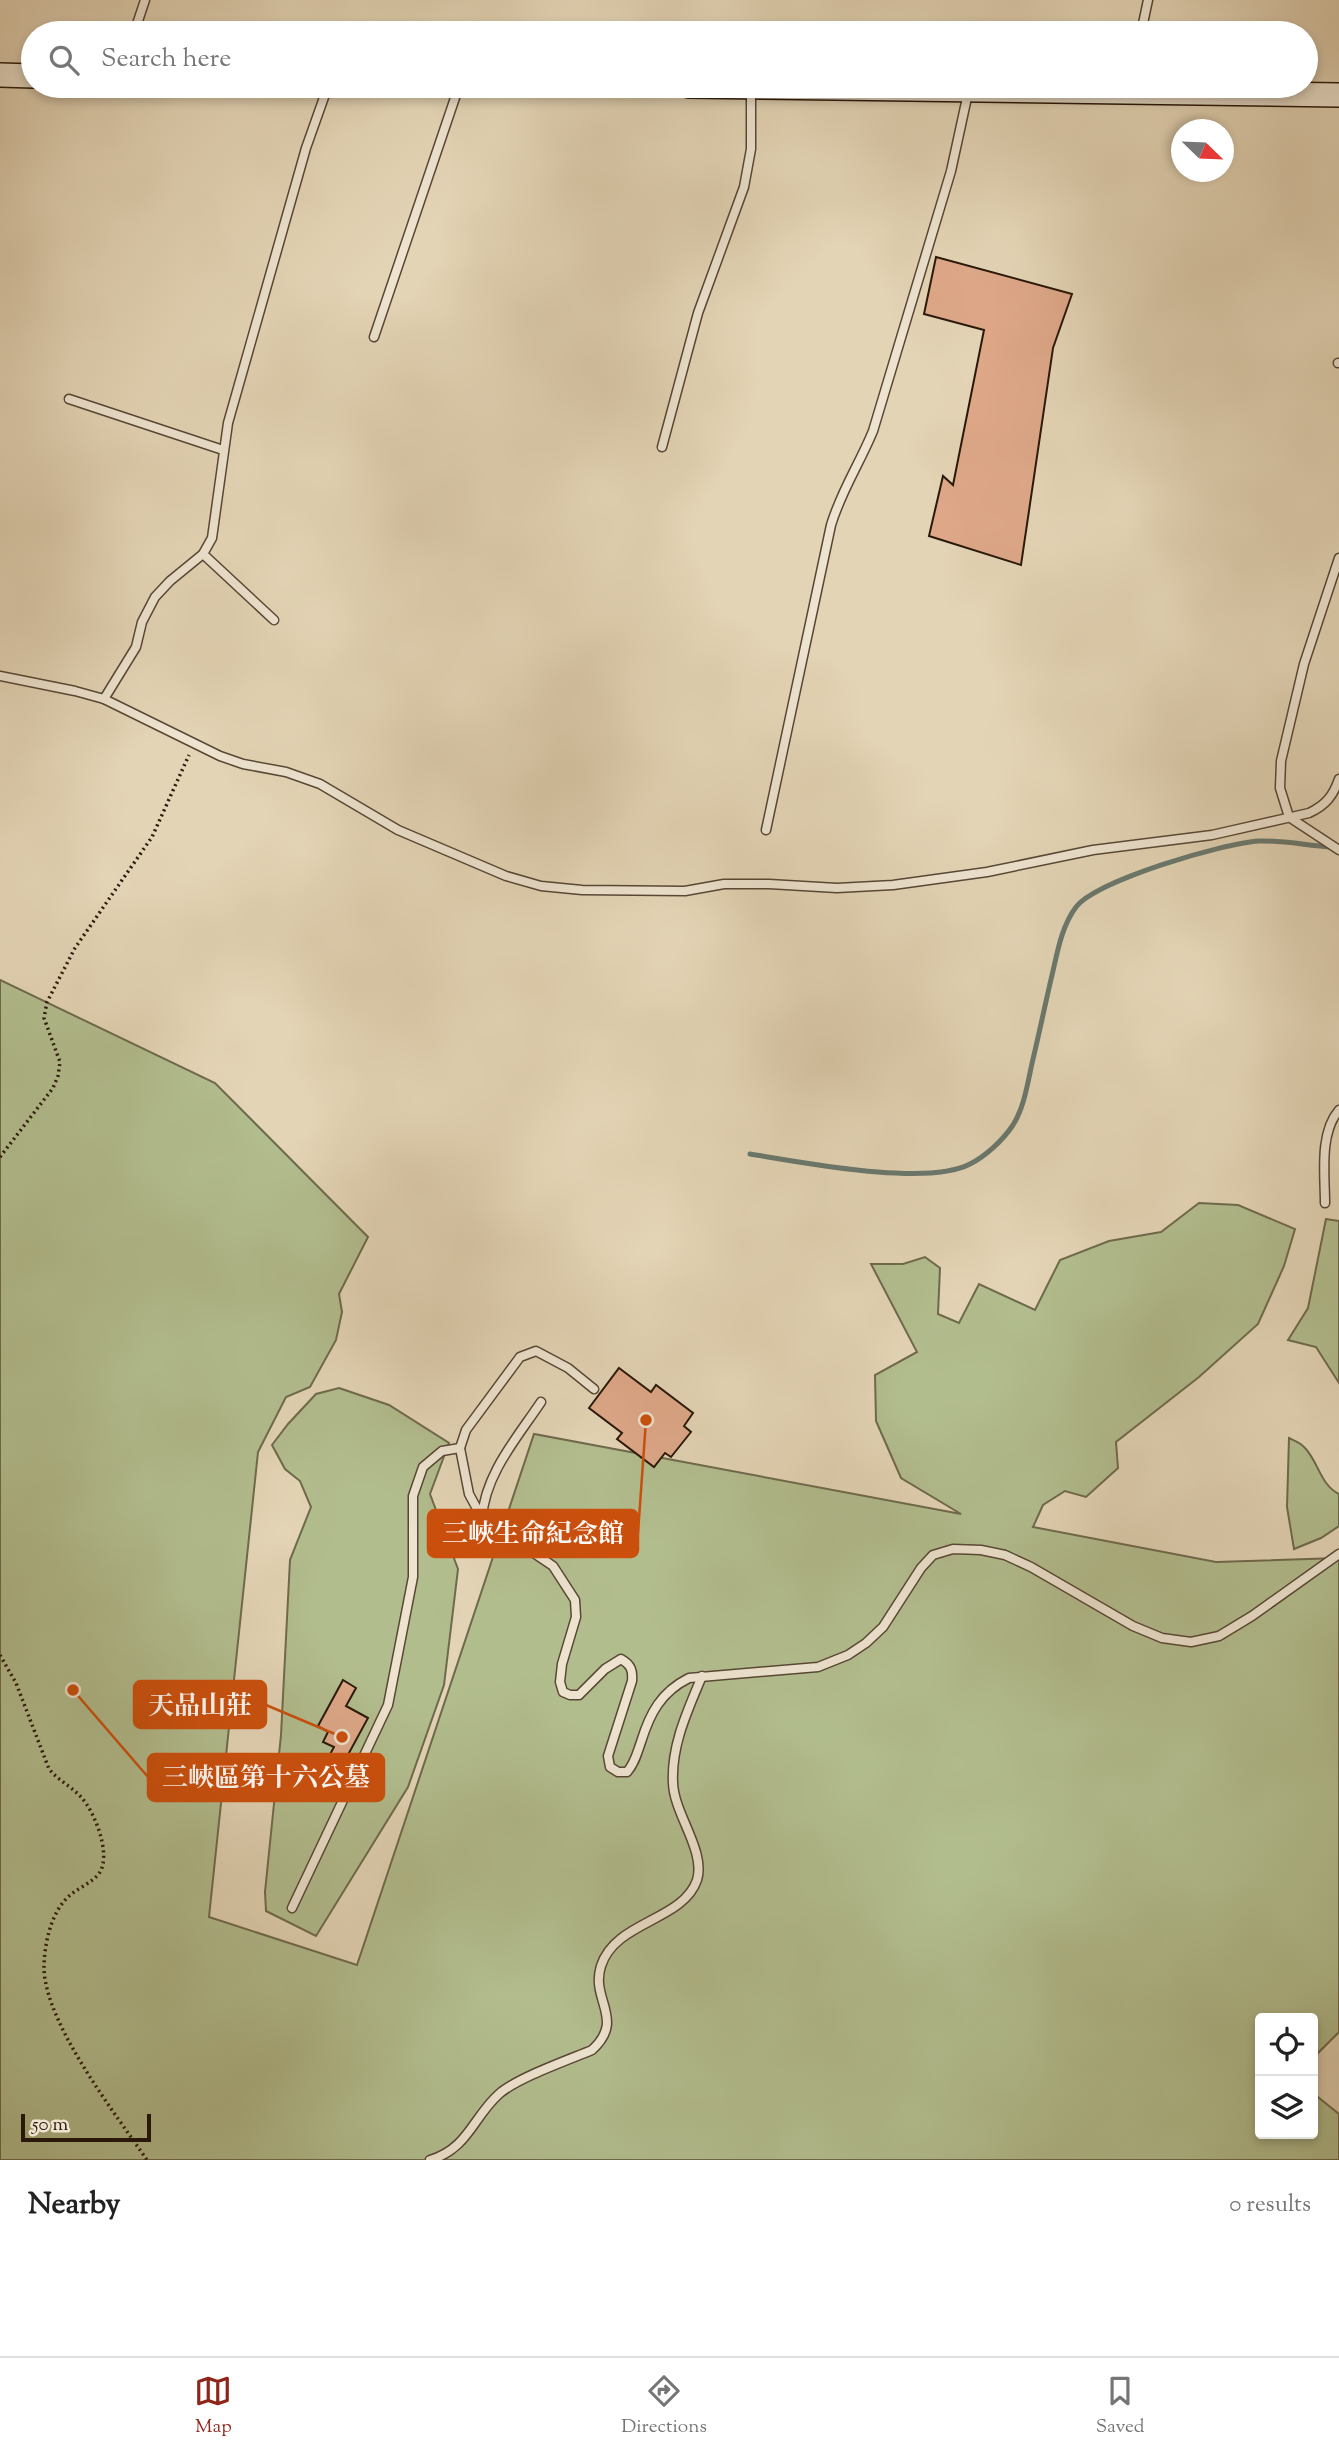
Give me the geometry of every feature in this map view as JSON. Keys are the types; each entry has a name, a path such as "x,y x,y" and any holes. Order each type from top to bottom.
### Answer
{"street":[{"path":"0,75 21,76"},
{"path":"1318,94 1339,95"}],"lane":[{"path":"138,21 145,0"},
{"path":"1143,21 1148,0"},
{"path":"103,699 136,647 142,622 155,597 170,580 203,554 212,538 228,423 306,148 324,98"},
{"path":"374,337 454,98"},
{"path":"662,447 698,313 744,187 751,149 751,98"},
{"path":"766,830 831,525 847,480 862,457 873,431 951,171 967,98"},
{"path":"69,400 223,450"},
{"path":"203,554 274,620"},
{"path":"1339,558 1304,664 1281,761 1280,788 1289,817 1339,850"},
{"path":"0,676 103,699 243,764 286,772 320,784 398,830 506,876 541,886 582,890 685,891 723,884 837,888 987,872 1094,850 1252,828 1309,813 1323,806 1334,794 1339,779"},
{"path":"1325,1203 1326,1142 1339,1111"},
{"path":"594,1389 568,1368 536,1351 520,1357 466,1430 460,1448 469,1494 482,1518 553,1566 575,1600 576,1617 562,1664 560,1682 563,1692 579,1695 605,1669 621,1659 629,1664 633,1671 608,1756 610,1766 618,1772 627,1772 634,1764 649,1718 661,1697 673,1686 688,1678 702,1676 818,1667 848,1655 883,1627 933,1555 953,1549 981,1550 1005,1555 1031,1567 1133,1626 1162,1638 1191,1642 1219,1636 1252,1616 1339,1554"},
{"path":"482,1518 483,1499 494,1473 541,1402"},
{"path":"292,1908 388,1705 413,1577 413,1496 424,1467 442,1451 460,1448"},
{"path":"430,2160 456,2147 500,2094 592,2050 603,2040 608,2028 608,2017 599,1980 600,1967 606,1955 616,1943 682,1901 692,1891 699,1871 698,1857 680,1814 673,1785 675,1751 683,1721 702,1676"}],"path":[{"path":"0,1157 53,1088 58,1076 60,1062 44,1018 47,1002 75,948 152,837 195,743"},
{"path":"0,1655 16,1683 49,1769 57,1779 80,1796 104,1846 100,1871 66,1899 55,1916 46,1944 44,1972 55,2011 73,2050 147,2160"}],"green space":[{"path":"0,980 215,1083 368,1237 339,1294 342,1312 336,1340 310,1387 286,1397 258,1452 209,1917 357,1965 534,1434 961,1514 901,1478 876,1421 875,1375 917,1352 871,1264 903,1264 925,1257 940,1268 938,1314 959,1323 979,1284 1035,1310 1060,1260 1109,1241 1161,1232 1199,1203 1238,1205 1295,1229 1284,1266 1258,1324 1199,1377 1116,1442 1118,1468 1086,1497 1065,1491 1043,1505 1033,1527 1216,1562 1339,1558 1339,2032 1318,2053 1318,2013 1255,2013 1255,2139 1318,2139 1318,2097 1339,2114 1339,2160 0,2160"},
{"path":"1326,1219 1339,1221 1339,1383 1316,1347 1288,1340 1308,1308"},
{"path":"339,1388 389,1405 449,1443 430,1494 458,1569 444,1685 408,1787 316,1936 266,1911 265,1892 281,1735 290,1560 311,1507 300,1481 285,1469 272,1445 316,1394"},
{"path":"1289,1438 1309,1452 1327,1485 1339,1494 1339,1526 1321,1538 1294,1549 1287,1507"}],"building":[{"path":"936,257 1072,294 1053,348 1021,565 929,536 943,476 953,485 984,330 924,314"},
{"path":"619,1368 651,1392 656,1385 693,1413 684,1426 691,1432 671,1457 665,1453 654,1467 617,1439 622,1433 589,1408"},
{"path":"343,1680 356,1688 346,1706 368,1718 324,1799 310,1792 334,1747 323,1742 328,1732 318,1726"}],"waterway":[{"path":"750,1154 830,1167 895,1173 950,1171 970,1164 999,1142 1013,1125 1020,1110 1064,930 1076,907 1088,896 1162,865 1242,843 1278,841 1333,847"}],"place":[{"name":"三峽生命紀念館","path":"646,1420"},
{"name":"三峽區第十六公墓","path":"73,1690"},
{"name":"天品山莊","path":"342,1737"}]}
